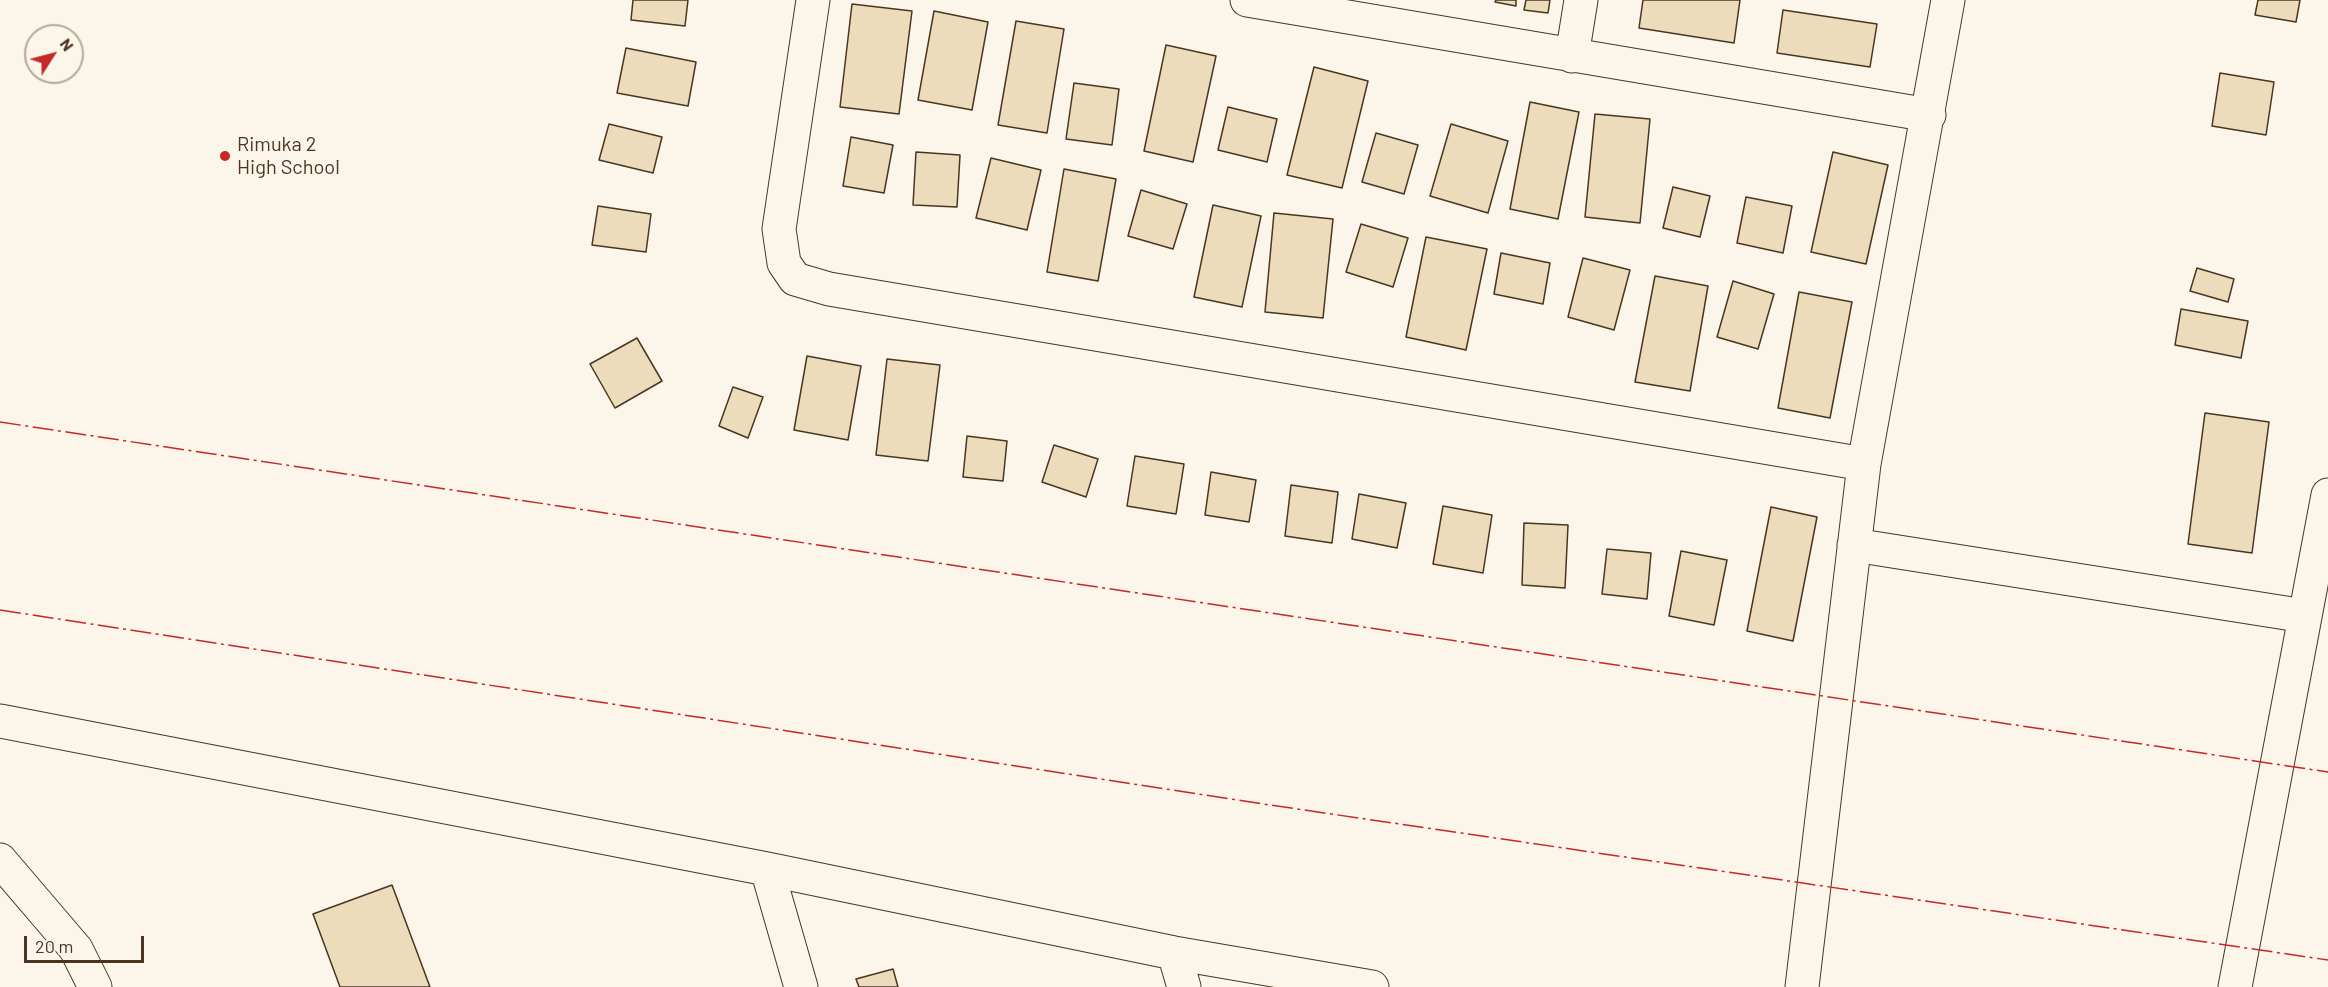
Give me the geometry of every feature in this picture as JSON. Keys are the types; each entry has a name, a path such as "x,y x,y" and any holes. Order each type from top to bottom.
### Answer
{"street":[{"path":"813,0 779,229 784,263 795,279 829,290 1864,464"},
{"path":"1247,0 1929,115"},
{"path":"1572,56 1581,0"},
{"path":"1802,987 1864,464 1948,0"},
{"path":"2235,987 2328,495"},
{"path":"1854,545 2305,616"},
{"path":"0,721 766,869 1174,953 1372,987"},
{"path":"0,860 76,949 95,987"},
{"path":"766,869 801,987"},
{"path":"1174,953 1184,987"}],"building":[{"path":"633,0 688,0 685,26 631,20"},
{"path":"1496,0 1516,0 1516,6 1495,2"},
{"path":"1526,0 1550,0 1548,13 1524,10"},
{"path":"1643,0 1740,0 1734,43 1639,28"},
{"path":"2258,0 2300,0 2296,22 2255,15"},
{"path":"852,4 912,11 899,114 840,107"},
{"path":"1783,10 1877,24 1870,67 1777,53"},
{"path":"934,11 988,22 972,110 918,100"},
{"path":"1016,21 1064,29 1047,133 998,125"},
{"path":"1166,45 1216,56 1193,162 1144,151"},
{"path":"626,48 696,62 688,106 617,93"},
{"path":"1314,67 1368,81 1342,188 1287,175"},
{"path":"2220,73 2274,82 2266,135 2212,126"},
{"path":"1074,83 1119,89 1112,145 1066,139"},
{"path":"1530,102 1579,112 1558,219 1510,209"},
{"path":"1228,107 1277,119 1267,162 1218,150"},
{"path":"1595,114 1650,119 1640,223 1585,217"},
{"path":"609,124 662,137 653,173 599,160"},
{"path":"1451,124 1508,141 1488,213 1430,196"},
{"path":"1376,133 1418,145 1404,194 1362,182"},
{"path":"851,137 893,145 884,193 843,186"},
{"path":"916,152 960,155 957,207 913,205"},
{"path":"1833,152 1888,165 1866,264 1811,252"},
{"path":"991,158 1041,170 1027,230 976,218"},
{"path":"1064,169 1116,179 1098,281 1047,272"},
{"path":"1673,187 1710,196 1700,237 1663,228"},
{"path":"1141,190 1187,204 1173,249 1128,236"},
{"path":"1746,197 1792,206 1783,253 1737,243"},
{"path":"1213,205 1261,216 1242,307 1194,297"},
{"path":"598,206 651,214 646,252 592,245"},
{"path":"1274,213 1333,219 1323,318 1265,312"},
{"path":"1361,224 1408,238 1393,287 1346,272"},
{"path":"1426,237 1487,249 1466,350 1406,337"},
{"path":"1501,253 1550,263 1543,304 1494,294"},
{"path":"1583,258 1630,270 1614,330 1568,317"},
{"path":"2197,268 2234,279 2228,302 2190,291"},
{"path":"1655,276 1708,286 1690,391 1635,382"},
{"path":"1733,281 1774,294 1758,349 1717,337"},
{"path":"1799,292 1852,302 1830,418 1778,408"},
{"path":"2181,309 2248,321 2241,358 2175,345"},
{"path":"637,338 662,381 615,408 590,364"},
{"path":"807,356 861,366 848,440 794,430"},
{"path":"887,359 940,365 928,461 876,455"},
{"path":"733,387 763,397 748,438 719,426"},
{"path":"2205,413 2269,422 2252,553 2188,544"},
{"path":"967,436 1007,441 1003,481 963,477"},
{"path":"1054,445 1098,459 1086,497 1042,482"},
{"path":"1135,456 1184,464 1176,514 1127,506"},
{"path":"1211,472 1256,480 1249,522 1205,515"},
{"path":"1291,485 1338,492 1332,543 1285,536"},
{"path":"1359,494 1406,503 1397,548 1352,539"},
{"path":"1443,506 1492,515 1483,573 1433,564"},
{"path":"1771,507 1817,517 1793,641 1747,631"},
{"path":"1524,523 1568,525 1565,588 1522,585"},
{"path":"1607,549 1651,553 1647,599 1602,594"},
{"path":"1681,551 1727,560 1714,625 1669,616"},
{"path":"392,885 430,987 340,987 313,914"},
{"path":"893,969 898,987 859,987 856,979"}],"power":[{"path":"0,422 2328,772"},
{"path":"0,610 1270,805 2328,960"}],"place":[{"name":"Rimuka 2 High School","path":"225,156"}]}
